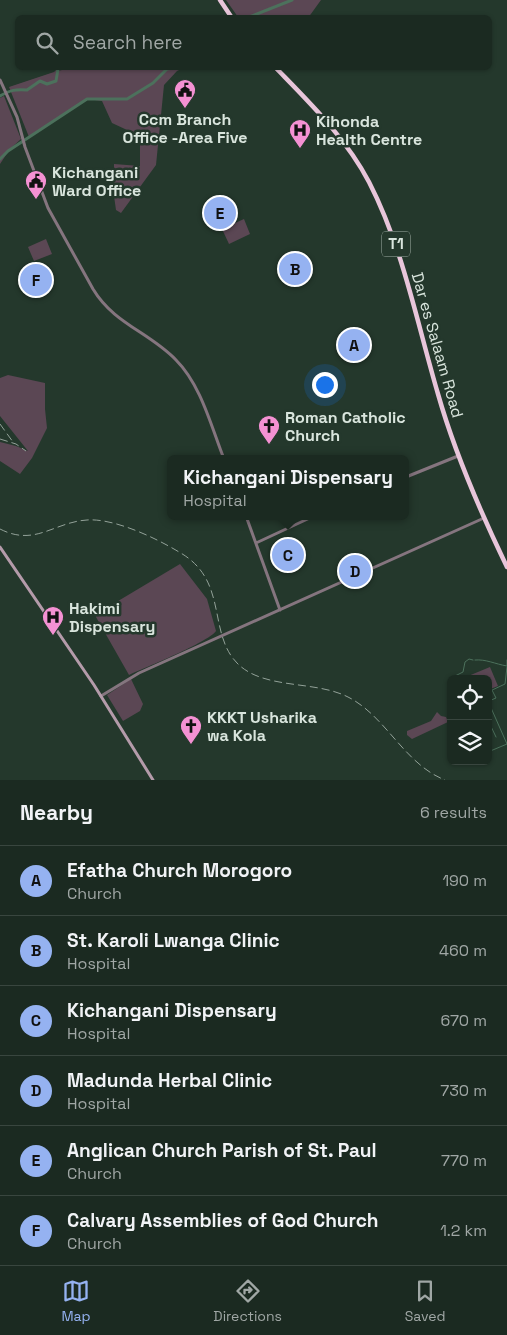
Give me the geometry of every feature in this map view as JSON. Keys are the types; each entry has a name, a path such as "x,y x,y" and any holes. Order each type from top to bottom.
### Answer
{"highway":[{"path":"220,0 230,15"},
{"name":"Dar es Salaam Road","path":"278,70 326,119 360,167 376,197 395,240 439,397 459,456 484,518 507,567"}],"main road":[{"path":"0,547 101,696 153,780"}],"street":[{"path":"0,80 8,96 48,208 93,289 114,315 162,348 183,368 196,390 222,455"},
{"path":"409,476 459,456"},
{"path":"101,696 139,673 484,518"},
{"path":"248,520 280,610"},
{"path":"256,542 305,520"}],"shaded area":[{"path":"226,0 321,0 310,15 237,15"},
{"path":"56,70 179,70 164,85 156,165 121,213 116,210 114,196 114,164 140,166 140,136 112,123 102,101 87,99 29,137 9,87"},
{"path":"4,96 21,139 10,149 0,164 0,98"},
{"path":"244,219 250,234 229,244 222,229"},
{"path":"46,239 52,254 34,261 28,247"},
{"path":"8,375 45,383 47,428 32,458 20,474 0,461 0,442 28,451 0,416 0,378"},
{"path":"180,564 207,599 216,631 201,642 129,675 96,617 98,613"},
{"path":"490,667 498,686 492,688 492,675 471,675"},
{"path":"131,679 143,704 140,711 123,721 107,695"},
{"path":"437,712 447,720 447,722 412,739 407,735 407,731 431,721"}],"waterway":[{"path":"254,15 292,0"},
{"path":"0,96 13,90 27,90 40,81 47,84 56,81 58,70"},
{"path":"0,159 8,151 87,99 127,99 153,83 166,70"},
{"path":"457,675 463,672 465,662 469,659 473,660"},
{"path":"475,660 507,666 507,660"},
{"path":"492,690 505,684 507,667"},
{"path":"492,690 496,698 492,700"},
{"path":"492,710 507,744 492,750"},
{"path":"492,728 496,737"}],"railway":[{"path":"0,424 13,442"},
{"path":"0,439 16,444 26,451"},
{"path":"0,529 12,534 34,535 75,522 98,520 110,522 147,535 179,552 195,564 205,577 211,591 222,637 237,663 248,672 261,677 320,688 348,697 373,716 418,763 431,773 445,780"}],"place":[{"name":"Ccm Branch Office -Area Five","path":"185,109"},
{"name":"Kihonda Health Centre","path":"300,149"},
{"name":"Kichangani Ward Office","path":"36,200"},
{"name":"Anglican Church Parish of St. Paul","path":"220,213"},
{"name":"St. Karoli Lwanga Clinic","path":"295,269"},
{"name":"Calvary Assemblies of God Church","path":"36,280"},
{"name":"Efatha Church Morogoro","path":"354,345"},
{"name":"Roman Catholic Church","path":"269,445"},
{"name":"Kichangani Dispensary","path":"288,555"},
{"name":"Madunda Herbal Clinic","path":"355,571"},
{"name":"Hakimi Dispensary","path":"53,636"},
{"name":"KKKT Usharika wa Kola","path":"191,745"}]}
